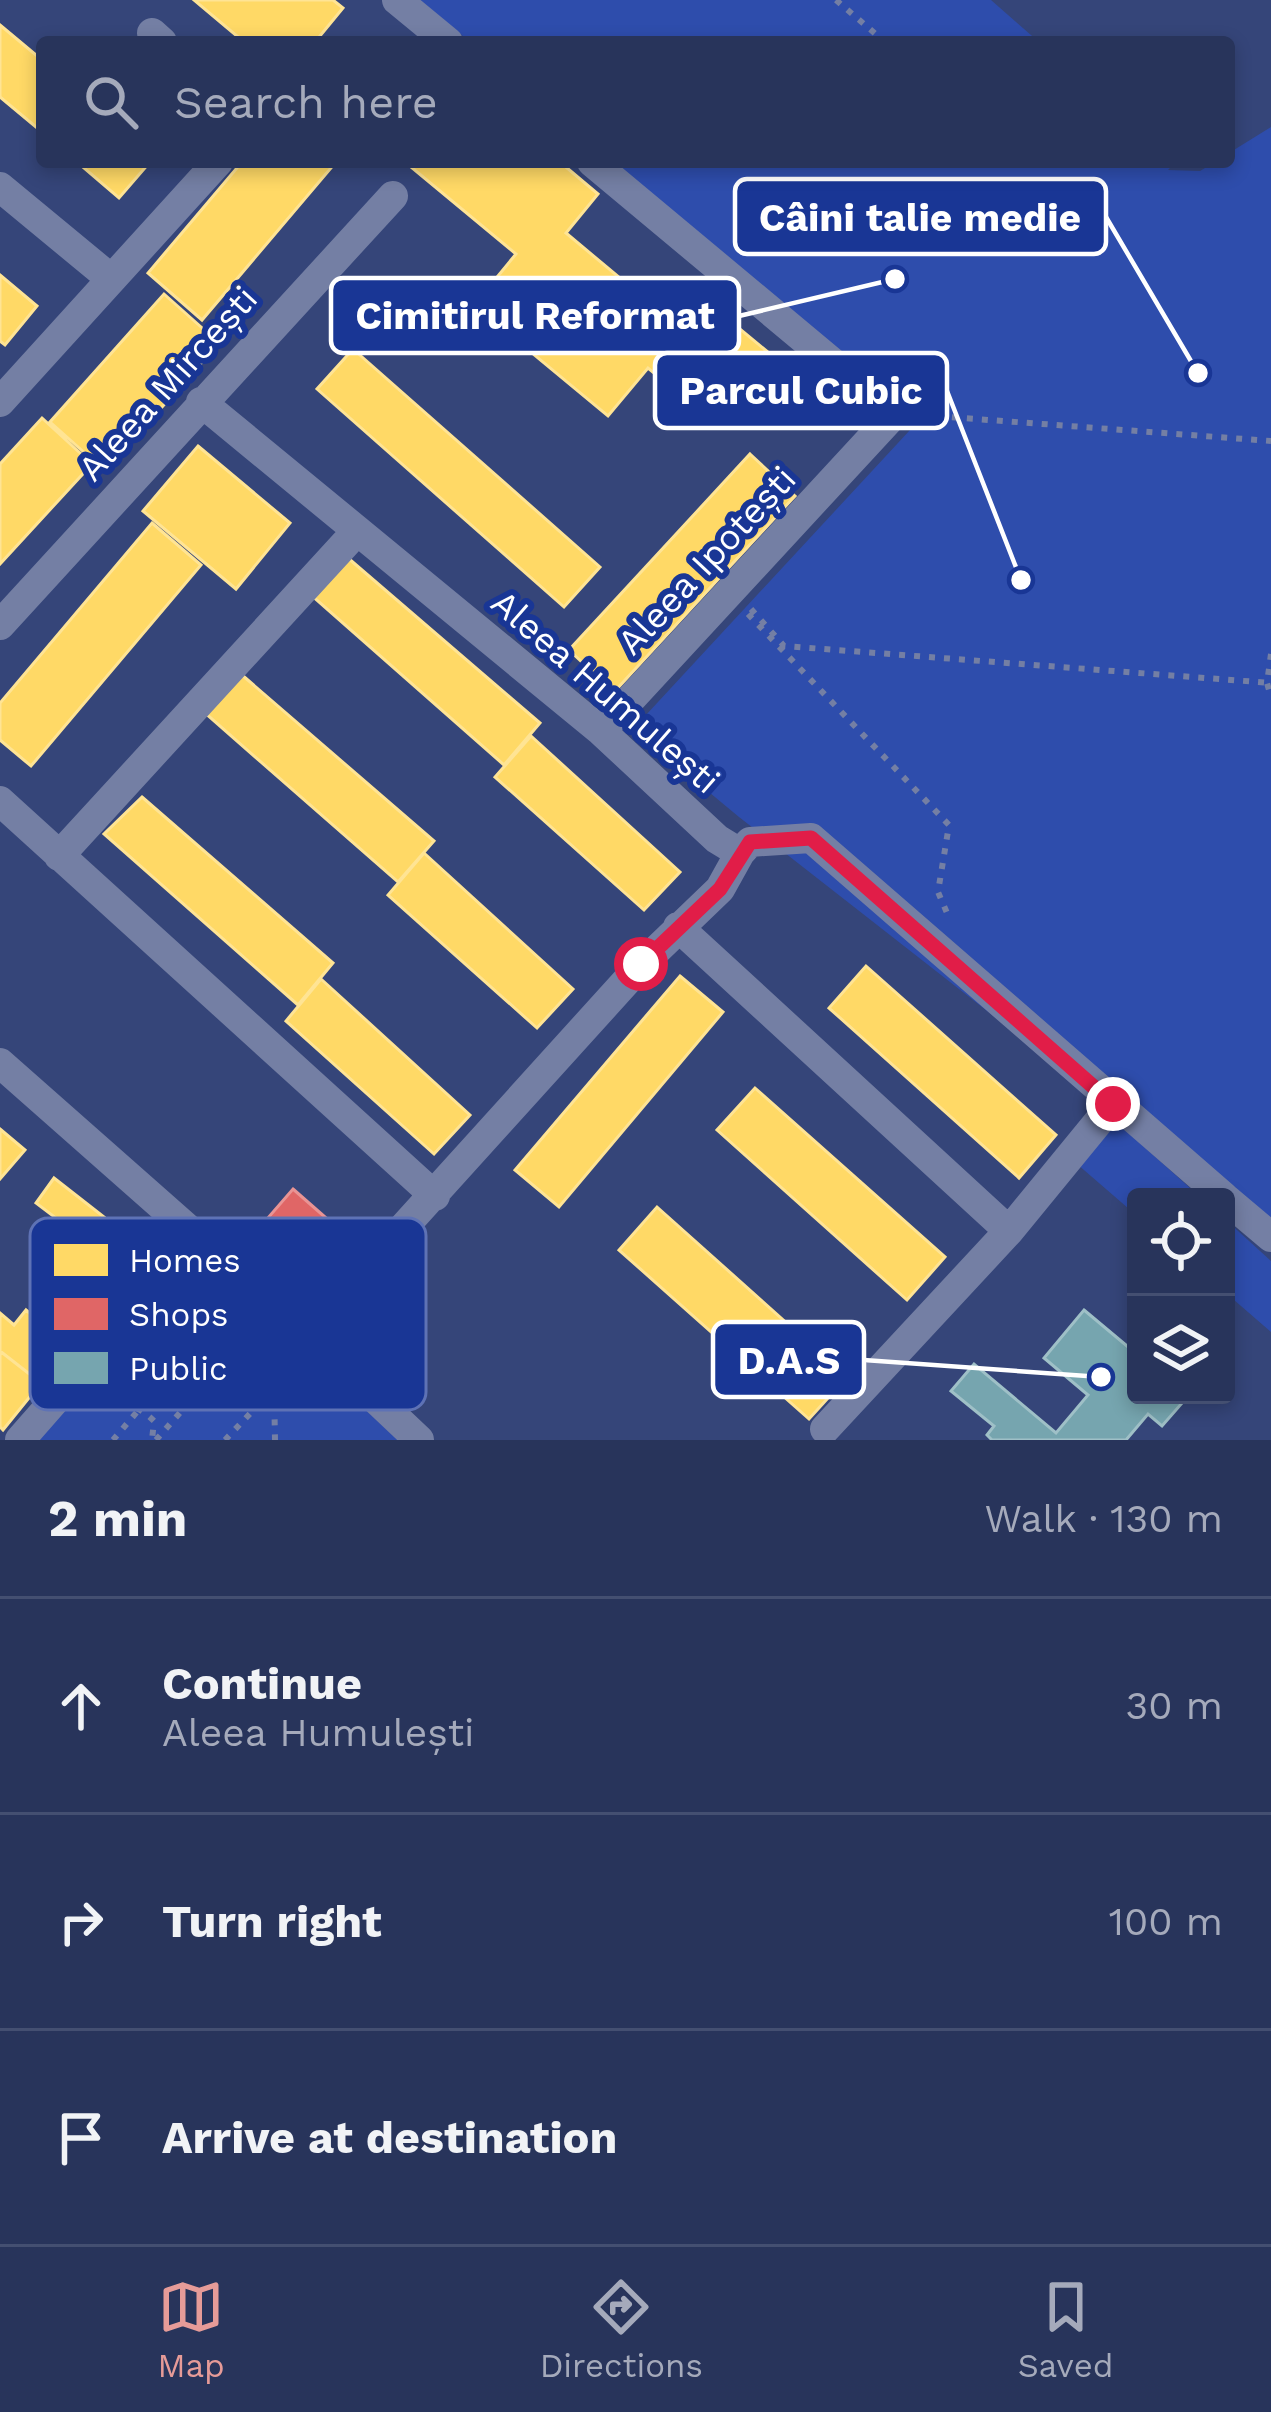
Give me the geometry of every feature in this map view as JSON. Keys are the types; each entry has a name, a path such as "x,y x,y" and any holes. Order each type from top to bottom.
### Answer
{"street":[{"path":"397,0 441,36"},
{"path":"0,402 212,168"},
{"path":"599,168 894,413"},
{"path":"0,187 110,278"},
{"name":"Aleea Mircești","path":"0,625 393,196"},
{"name":"Aleea Humulești","path":"201,402 601,731 717,839 740,853"},
{"name":"Aleea Ipotești","path":"601,731 894,413"},
{"path":"59,856 356,532"},
{"path":"0,801 435,1196"},
{"path":"416,1218 678,927 720,889 750,842 811,838 1213,1188"},
{"path":"678,927 1009,1232"},
{"path":"0,1063 176,1218"},
{"path":"825,1429 1009,1232 1113,1104"},
{"path":"1235,1206 1271,1237"},
{"path":"20,1440 46,1410"},
{"path":"384,1410 418,1440"}],"path":[{"path":"836,0 878,36"},
{"path":"894,413 1271,441"},
{"path":"731,591 784,646 1269,683"},
{"path":"731,591 805,678 949,825 938,892 946,912 963,928"},
{"path":"1271,654 1271,697"},
{"path":"113,1440 139,1410"},
{"path":"143,1410 154,1420 154,1440"},
{"path":"154,1440 181,1410"},
{"path":"225,1440 253,1410"},
{"path":"274,1410 275,1440"}],"shaded area":[{"path":"420,0 991,0 1032,36 463,36"},
{"path":"1271,127 1271,1233 1235,1205 1235,1188 1213,1188 633,729 910,430 938,407 912,382 895,396 621,168 1235,168 1235,149"},
{"path":"1112,1118 1190,1188 1127,1188 1127,1207 1077,1164"},
{"path":"1235,1228 1271,1261 1271,1332 1235,1301"},
{"path":"56,1410 366,1410 398,1440 29,1440"}],"building: Homes":[{"path":"194,0 333,0 343,8 320,36 237,36"},
{"path":"0,25 36,55 36,127 0,97"},
{"path":"84,168 145,168 119,198"},
{"path":"237,168 331,168 202,320 148,273"},
{"path":"412,168 567,168 598,194 566,233 675,324 699,295 769,353 712,421 648,368 608,416 474,305 516,254"},
{"path":"0,275 37,306 5,345 0,341"},
{"path":"164,294 219,343 105,471 50,422"},
{"path":"353,349 600,567 564,607 317,389"},
{"path":"42,418 92,464 0,564 0,464"},
{"path":"198,446 290,523 236,589 143,511"},
{"path":"750,454 795,496 614,692 569,650"},
{"path":"152,523 201,565 31,766 0,740 0,703"},
{"path":"348,558 540,723 504,765 311,595"},
{"path":"242,675 434,841 398,882 205,713"},
{"path":"531,736 680,872 644,910 495,777"},
{"path":"142,797 333,963 298,1005 104,834"},
{"path":"424,853 573,989 537,1028 388,895"},
{"path":"866,966 1056,1135 1019,1178 829,1008"},
{"path":"680,976 723,1012 559,1207 515,1170"},
{"path":"321,979 470,1115 434,1154 286,1021"},
{"path":"755,1088 945,1257 907,1300 717,1130"},
{"path":"0,1129 25,1150 0,1179"},
{"path":"54,1178 104,1217 56,1218 36,1203"},
{"path":"657,1207 847,1377 809,1419 619,1250"},
{"path":"26,1310 30,1313 30,1374 0,1351 0,1313 14,1325"},
{"path":"0,1351 30,1374 30,1397 3,1430"}],"building: Shops":[{"path":"293,1189 326,1218 268,1218"}],"building: Public":[{"path":"1084,1310 1127,1346 1127,1404 1181,1404 1162,1426 1148,1414 1126,1440 992,1440 987,1435 994,1426 951,1391 974,1364 1056,1433 1088,1395 1044,1358"}],"place":[{"name":"Cimitirul Reformat","path":"895,279"},
{"name":"Câini talie medie","path":"1198,373"},
{"name":"Parcul Cubic","path":"1021,580"},
{"name":"D.A.S","path":"1101,1377"}],"route":[{"path":"641,964 720,889 750,842 811,838 1113,1104"}]}
